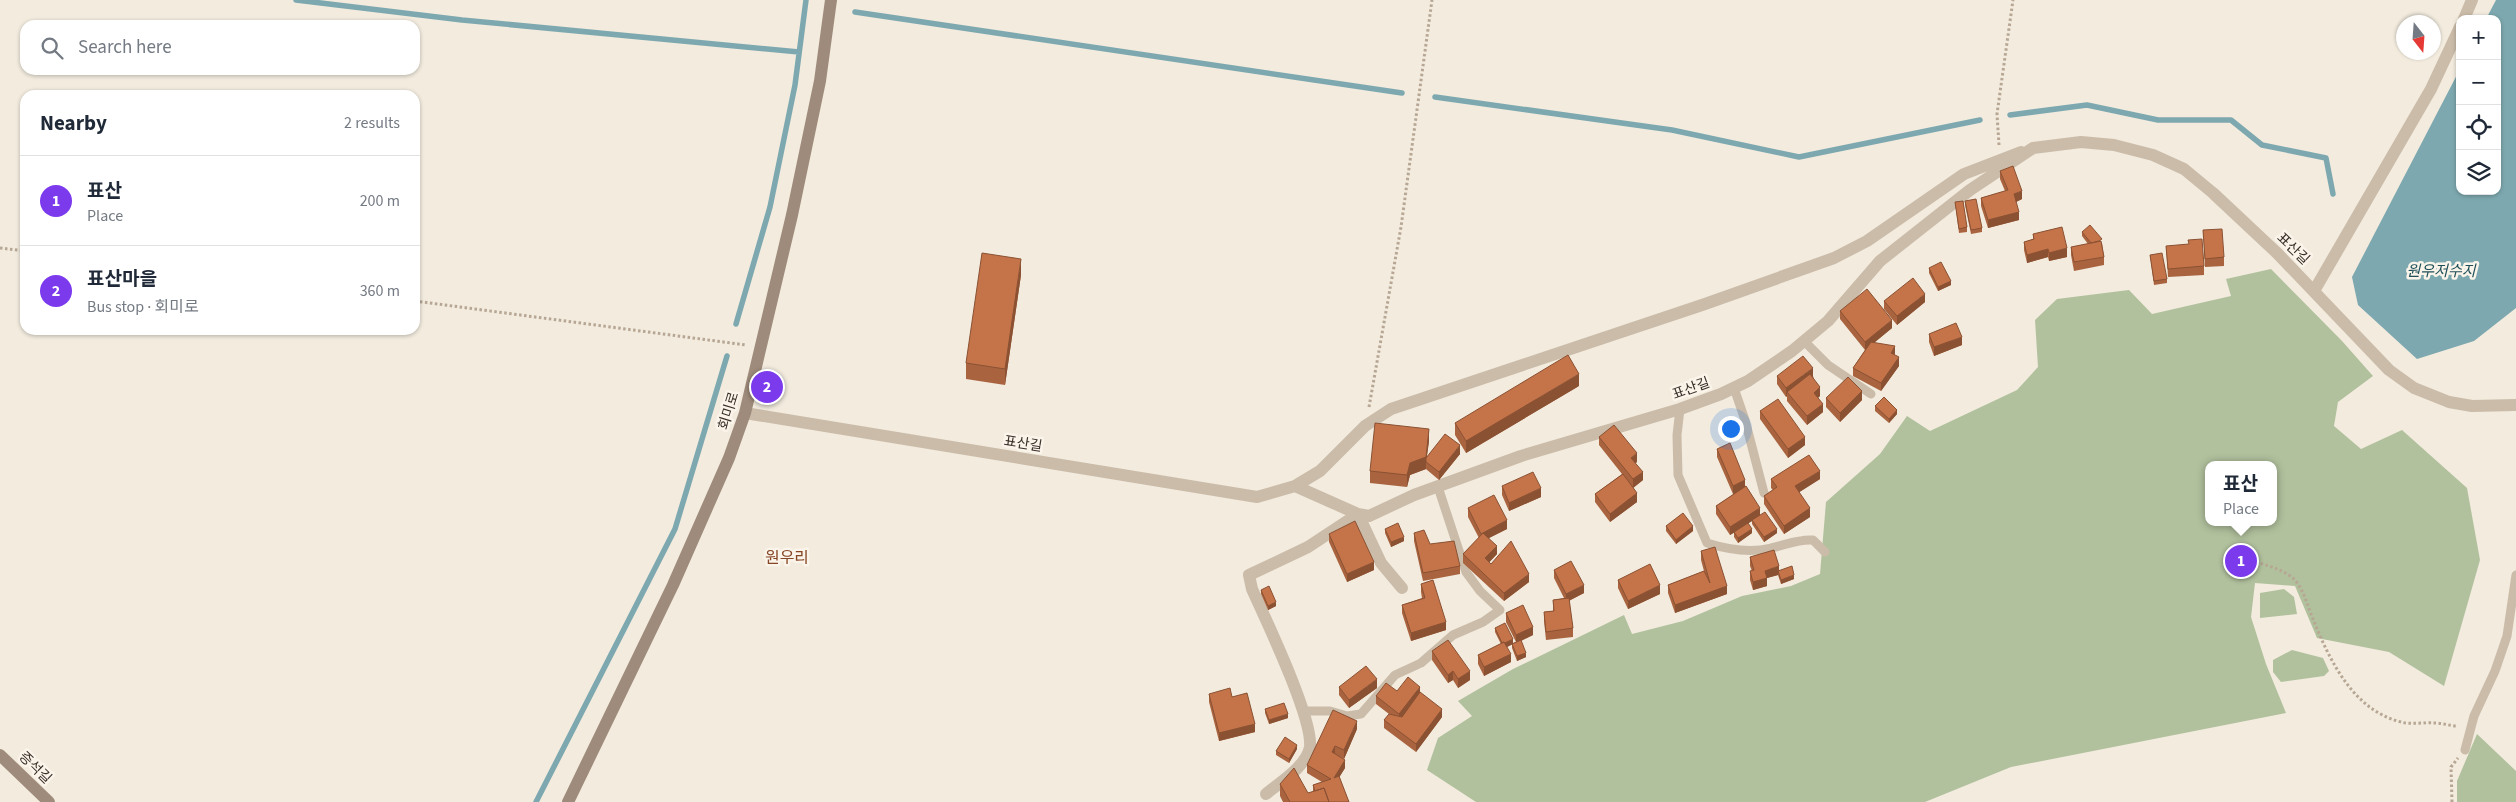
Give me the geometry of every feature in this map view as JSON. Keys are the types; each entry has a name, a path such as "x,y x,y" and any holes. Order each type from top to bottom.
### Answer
{"street":[{"name":"회미로","path":"568,802 673,585 729,458 745,413 792,215 818,90 831,0"},
{"path":"2466,15 2472,0"},
{"path":"2314,291 2431,89 2456,36"},
{"name":"표산길","path":"745,413 1257,497 1295,486 1320,471 1365,426 1391,409 1705,304 1834,258 1867,241 1964,174 2000,158 2033,148 2081,142 2114,145 2153,155 2184,170 2213,193 2314,291 2389,370 2414,388 2449,402 2472,406 2516,405"},
{"name":"표산길","path":"1358,514 1369,516 1438,487 1521,456 1680,409 1748,381 1804,341 1828,321 1880,261 1911,234 1970,190 2033,148"},
{"path":"1295,486 1358,514 1381,563 1402,588"},
{"path":"1266,794 1299,768 1310,748 1304,712 1252,590 1249,575 1308,547 1358,514"},
{"name":"증석길","path":"0,755 49,802"}],"lane":[{"path":"1804,341 1828,365 1872,394"},
{"path":"1734,388 1745,420 1764,493"},
{"path":"1680,409 1677,435 1678,475 1707,543 1719,547 1755,550 1770,548 1800,539 1813,540 1825,552"},
{"path":"1304,712 1330,711 1348,716 1361,714 1395,675 1422,663 1453,636 1483,622 1500,610 1480,591 1466,572 1438,487"},
{"path":"2465,750 2471,726 2495,671 2507,636 2516,576"}],"path":[{"path":"1365,426 1401,227 1432,0"},
{"path":"2000,158 1997,114 2014,0"},
{"path":"0,248 20,250"},
{"path":"420,302 711,339 761,348"},
{"path":"2250,561 2282,572 2293,579 2303,592 2340,675 2354,695 2382,714 2402,723 2471,726"},
{"path":"2452,802 2451,768 2465,750"}],"green space":[{"path":"2271,269 2342,341 2373,376 2338,402 2334,426 2361,449 2402,430 2467,488 2480,560 2444,686 2389,652 2317,638 2295,586 2255,583 2251,617 2266,664 2286,713 2011,767 1925,802 1476,802 1427,770 1438,738 1472,716 1458,701 1513,669 1624,615 1632,634 1683,621 1742,596 1791,586 1820,574 1826,502 1880,454 1907,416 1930,431 2017,390 2038,367 2035,320 2057,299 2129,290 2152,314 2231,296 2226,279"},
{"path":"2284,589 2294,597 2297,614 2260,618 2260,593"},
{"path":"2292,650 2323,658 2329,671 2324,676 2281,682 2273,672 2273,660"},
{"path":"2477,734 2516,771 2516,802 2457,802 2457,781"}],"water":[{"name":"원우저수지","path":"2496,0 2516,0 2516,308 2474,341 2417,359 2358,305 2352,277 2456,77 2456,195 2501,195 2501,15 2488,15"}],"building":[{"path":"2013,166 2022,191 2014,194 2019,212 1988,220 1981,198 2008,190 2000,171"},
{"path":"1976,199 1982,228 1971,230 1965,201"},
{"path":"1963,201 1967,227 1959,229 1955,202"},
{"path":"2090,225 2102,239 2091,243 2082,232"},
{"path":"2062,227 2067,248 2049,253 2048,249 2027,255 2024,242 2034,239 2033,234"},
{"path":"2222,229 2224,257 2205,259 2203,230"},
{"path":"2202,239 2204,266 2168,269 2166,246 2189,244 2188,240"},
{"path":"2101,241 2104,257 2074,262 2071,247"},
{"path":"982,253 1021,259 1005,369 966,363"},
{"path":"2162,253 2167,279 2154,281 2150,255"},
{"path":"1941,262 1951,281 1938,287 1929,268"},
{"path":"1913,278 1925,294 1897,316 1884,301"},
{"path":"1867,289 1892,320 1865,342 1840,311"},
{"path":"1956,323 1962,337 1934,347 1929,334"},
{"path":"1871,342 1895,346 1891,353 1899,357 1881,383 1853,368"},
{"path":"1568,355 1579,374 1466,441 1455,423"},
{"path":"1803,356 1813,368 1786,388 1777,376"},
{"path":"1810,374 1820,387 1814,393 1823,404 1807,416 1787,392"},
{"path":"1848,377 1862,391 1840,413 1826,398"},
{"path":"1884,397 1897,410 1889,419 1875,406"},
{"path":"1778,399 1805,437 1788,449 1760,411"},
{"path":"1375,423 1429,429 1426,457 1410,463 1407,475 1370,471"},
{"path":"1614,425 1637,453 1631,458 1643,472 1633,479 1599,437"},
{"path":"1445,434 1460,445 1439,472 1426,462 1426,458"},
{"path":"1730,443 1745,480 1733,486 1717,449"},
{"path":"1809,455 1820,471 1795,486 1810,508 1784,526 1764,496 1777,487 1771,479"},
{"path":"1533,472 1541,488 1509,503 1502,486"},
{"path":"1623,474 1637,493 1610,514 1595,494"},
{"path":"1746,486 1760,508 1730,527 1716,506"},
{"path":"1494,495 1507,520 1481,534 1468,508"},
{"path":"1765,512 1777,529 1764,537 1752,520"},
{"path":"1683,513 1693,526 1676,540 1666,526"},
{"path":"1355,521 1374,562 1347,574 1329,534"},
{"path":"1398,523 1404,537 1391,542 1385,529"},
{"path":"1748,523 1752,529 1738,538 1734,532"},
{"path":"1424,530 1430,544 1454,541 1460,566 1423,573 1414,533"},
{"path":"1483,533 1497,546 1485,558 1491,564 1511,541 1529,574 1504,593 1463,554"},
{"path":"1715,547 1727,586 1675,605 1668,585 1704,571 1710,583 1701,551"},
{"path":"1774,550 1779,566 1765,571 1767,578 1753,582 1750,571 1754,570 1750,557"},
{"path":"1571,561 1584,585 1566,594 1554,570"},
{"path":"1650,564 1660,585 1628,601 1618,580"},
{"path":"1792,566 1794,575 1781,580 1778,571"},
{"path":"1433,580 1446,622 1411,633 1402,605 1425,598 1421,584"},
{"path":"1269,586 1276,602 1268,606 1261,590"},
{"path":"1569,598 1573,628 1546,632 1544,612 1554,611 1553,600"},
{"path":"1523,605 1533,627 1516,635 1506,613"},
{"path":"1505,623 1513,639 1502,643 1495,628"},
{"path":"1448,640 1470,671 1458,679 1453,671 1448,675 1432,651"},
{"path":"1521,640 1526,653 1517,656 1512,644"},
{"path":"1504,642 1511,654 1484,667 1478,655"},
{"path":"1366,666 1377,679 1349,700 1339,687"},
{"path":"1408,677 1420,687 1399,714 1376,696 1386,683 1397,691"},
{"path":"1230,688 1232,697 1247,693 1255,724 1219,733 1209,694"},
{"path":"1420,692 1442,709 1416,744 1384,720 1389,714 1402,717"},
{"path":"1284,703 1288,714 1269,720 1265,709"},
{"path":"1333,710 1357,721 1344,750 1335,746 1332,752 1345,760 1334,778 1339,776 1349,802 1329,802 1324,788 1315,791 1313,785 1331,779 1307,765"},
{"path":"1285,737 1297,745 1289,759 1276,751"},
{"path":"1294,768 1308,793 1324,788 1329,802 1290,802 1280,784"}],"waterway":[{"path":"296,0 462,20 799,52"},
{"path":"736,324 770,207 795,85 806,0"},
{"path":"855,12 1402,93"},
{"path":"1435,97 1672,130 1799,157 1980,120"},
{"path":"2010,115 2087,105 2158,120 2231,120 2262,145 2326,158 2333,194"},
{"path":"536,802 675,529 727,356"}],"place":[{"name":"표산마을","path":"767,387"},
{"name":"표산","path":"2241,561"}],"district":[{"name":"원우리","path":"787,558"}]}
